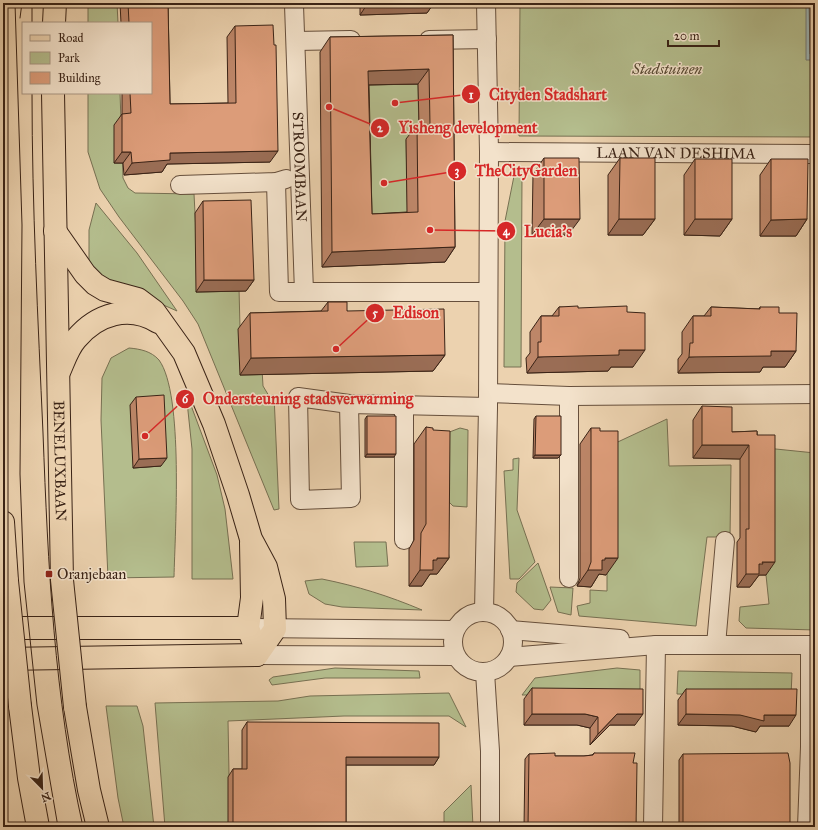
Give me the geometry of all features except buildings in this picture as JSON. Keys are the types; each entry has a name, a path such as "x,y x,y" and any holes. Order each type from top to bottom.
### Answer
{"main road":[{"path":"54,22 55,3"},
{"name":"BENELUXBAAN","path":"53,94 54,230 62,580 75,707 89,790 98,827"},
{"path":"54,230 85,274 95,284 105,290 138,299 154,312 168,328 184,353 214,424 251,540 266,567 274,600 275,629 257,655"},
{"path":"57,376 75,340 96,320 106,315 122,312 138,313 152,318 168,328"},
{"path":"3,522 7,581 20,706 29,778 38,827"},
{"path":"251,540 252,598 248,628 257,655"},
{"path":"3,628 248,628"},
{"path":"3,659 257,655"}],"street":[{"path":"484,612 488,400 490,152 486,3"},
{"name":"STROOMBAAN","path":"294,5 304,292"},
{"path":"411,40 487,39"},
{"path":"296,41 365,40"},
{"name":"LAAN VAN DESHIMA","path":"490,152 815,154"},
{"path":"180,185 276,182 300,174"},
{"name":"STROOMBAAN","path":"276,182 279,292 488,292"},
{"path":"349,404 351,498 300,500 298,397 349,404 404,406 569,396 815,394"},
{"path":"569,396 570,578"},
{"path":"404,406 404,540"},
{"path":"716,645 725,541"},
{"path":"475,612 484,612 491,613 502,619 510,630 513,644 509,657 502,665 493,671 485,672 471,670 462,664 455,656 452,643 454,630 459,622 466,616 475,612"},
{"path":"248,628 454,630"},
{"path":"510,630 619,639 656,645"},
{"path":"653,827 656,645"},
{"path":"509,657 656,645 812,645 807,827"},
{"path":"257,655 455,656"},
{"path":"485,672 490,751 490,827"}],"green space":[{"path":"88,3 117,3 118,22 88,22"},
{"name":"Stadstuinen","path":"520,3 815,3 815,137 519,136"},
{"path":"418,84 419,140 406,140 408,227 362,228 358,85"},
{"path":"88,94 120,94 123,178 128,188 135,193 194,194 199,289 239,288 241,368 262,369 263,386 269,396 274,395 279,509 274,510 198,324 183,301 119,217 100,189 88,152"},
{"path":"522,175 521,367 504,367 505,221 514,176"},
{"path":"96,203 137,253 177,311 114,286 89,269 89,230"},
{"path":"129,348 145,351 152,354 159,360 167,377 172,402 176,464 174,577 108,578 101,420 102,378 111,358"},
{"path":"186,392 217,475 225,509 233,579 192,579 192,449"},
{"path":"667,419 669,466 731,465 730,537 707,537 696,626 579,616 577,606 590,603 590,590 607,591 607,447"},
{"path":"460,428 468,430 467,507 453,506 443,496 439,436"},
{"path":"766,448 815,453 815,630 746,628 739,621 740,607 769,604 766,575"},
{"path":"519,458 517,510 535,562 519,579 510,579 504,471 513,470 513,459"},
{"path":"354,542 386,542 388,566 356,567"},
{"path":"538,563 551,600 543,610 534,609 516,592 517,583"},
{"path":"322,579 373,592 422,610 342,607 325,604 309,594 305,581"},
{"path":"550,587 573,588 571,615 558,612"},
{"path":"335,668 419,671 420,678 325,678 272,685 269,680 273,677"},
{"path":"617,668 640,670 640,695 522,695 535,678"},
{"path":"678,671 792,673 791,696 677,694"},
{"path":"449,693 466,727 449,716 344,716 228,721 230,827 165,827 155,703 278,701 310,696"},
{"path":"106,706 137,706 143,726 154,827 124,827 118,798"},
{"path":"471,785 473,827 444,827 444,812"}],"water":[{"path":"806,3 815,3 815,60 806,60"}],"tram line":[{"path":"15,3 22,225 20,474 24,582 37,705 58,827"},
{"path":"20,18 22,3"},
{"path":"32,3 32,22"},
{"path":"32,94 36,263 50,581 65,729 83,827"}],"place":[{"name":"Cityden Stadshart","path":"395,103"},
{"name":"Yisheng development","path":"329,107"},
{"name":"TheCityGarden","path":"384,183"},
{"name":"Lucia's","path":"430,230"},
{"name":"Edison","path":"336,349"},
{"name":"Ondersteuning stadsverwarming","path":"145,436"},
{"name":"Oranjebaan","path":"49,574"}]}
